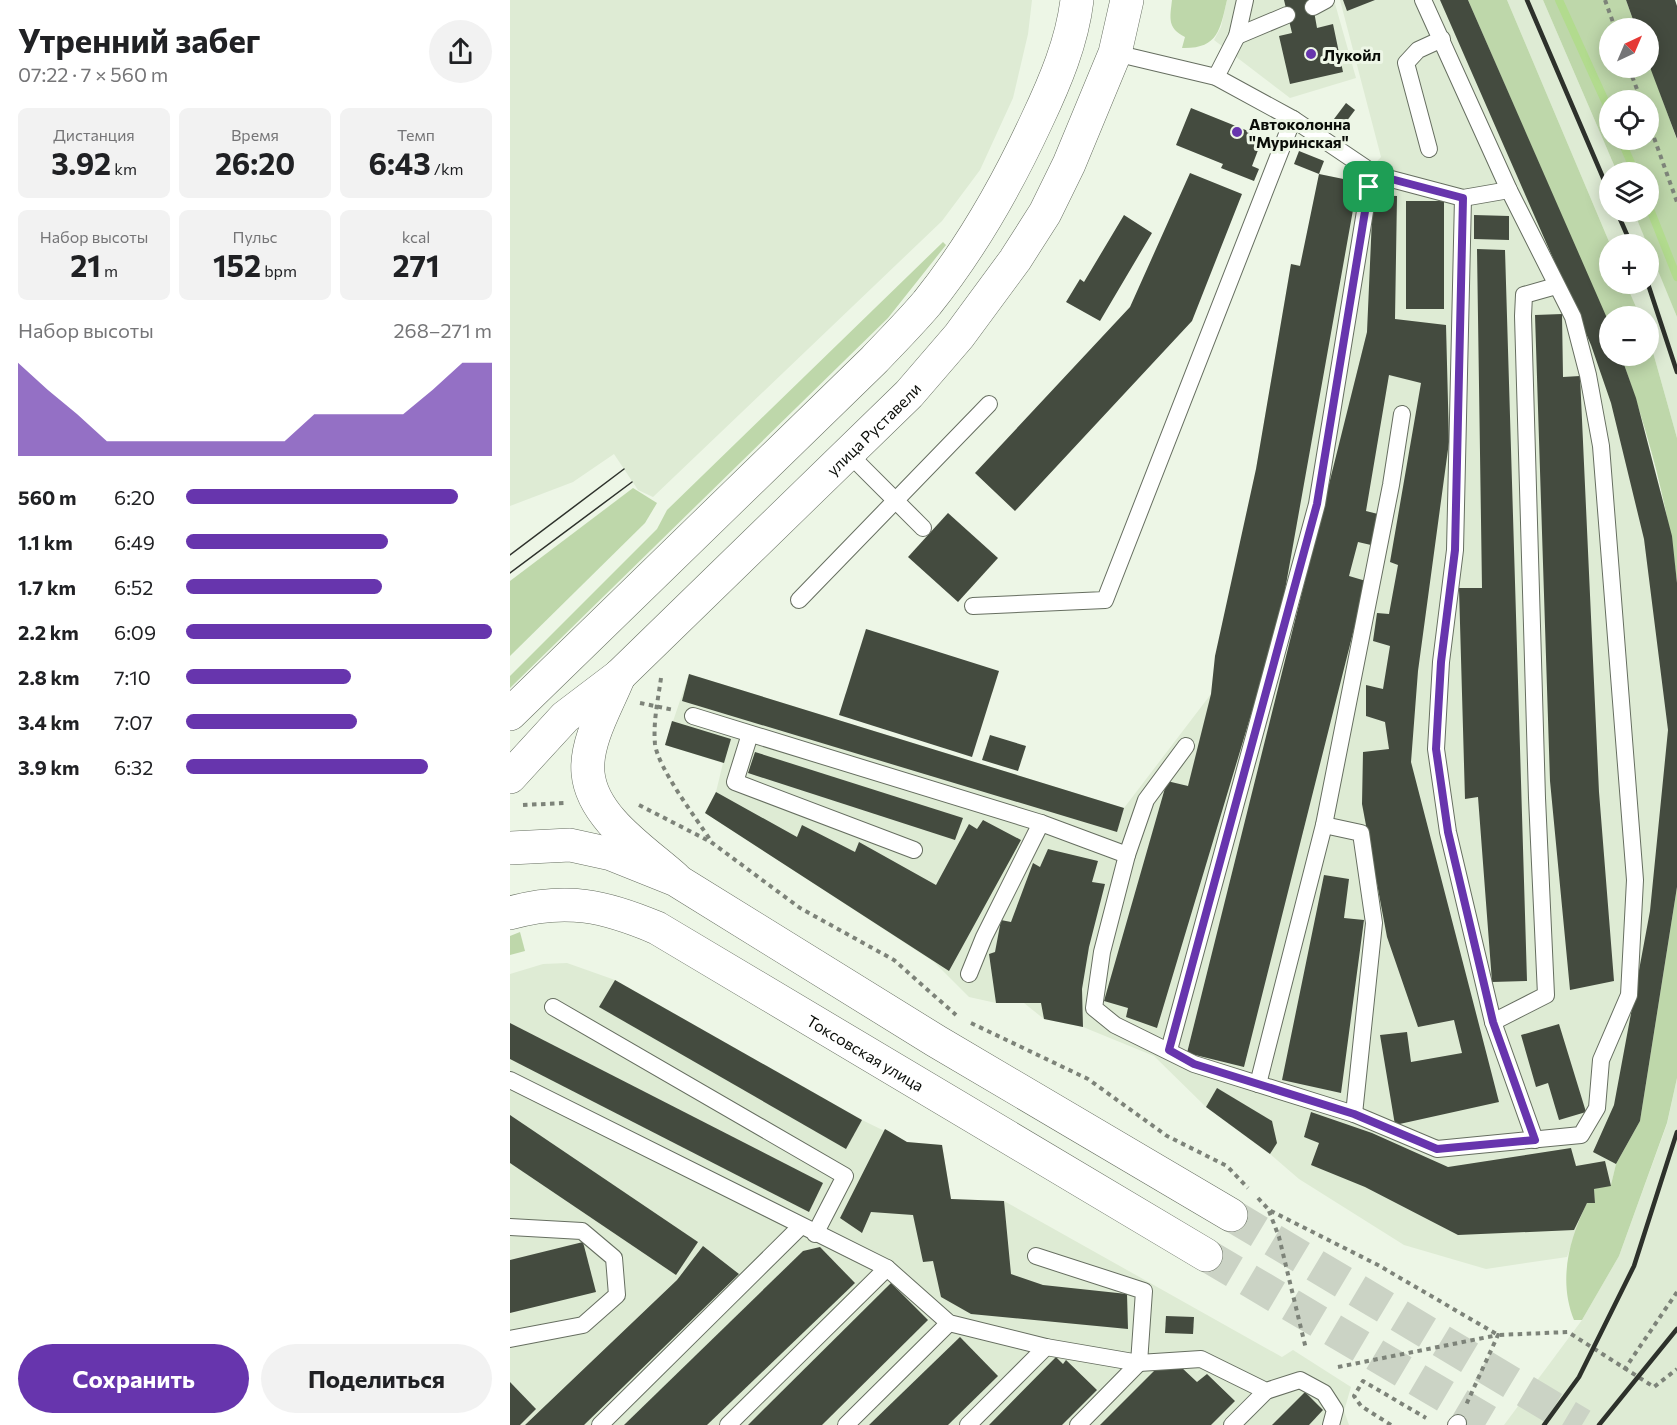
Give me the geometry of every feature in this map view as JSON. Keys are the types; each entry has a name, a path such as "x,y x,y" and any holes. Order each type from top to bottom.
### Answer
{"main road":[{"path":"510,714 874,360 926,303 970,244 1004,189 1055,83 1074,22 1077,0"},
{"name":"улица Руставели","path":"514,791 565,717 619,676 848,453 931,369 959,336 1015,260 1045,213 1070,164 1115,53 1127,0"},
{"path":"619,676 592,744 588,773 603,810 676,880"},
{"path":"510,848 570,845 610,854 676,880 936,1041 1231,1215"},
{"name":"Токсовская улица","path":"510,913 559,904 591,905 657,928 1206,1255"}],"lane":[{"path":"1216,77 1237,36 1245,0"},
{"path":"1186,746 1146,800 1127,855 1102,952 1094,1008 1115,1025 1194,1064 1354,1114 1437,1149 1581,1136 1597,1108 1601,1060 1629,995 1635,880 1601,446 1588,375 1573,317 1509,190 1423,0"},
{"path":"1237,36 1287,15"},
{"path":"1429,149 1406,63 1418,50 1442,39"},
{"path":"1115,53 1216,77 1293,119 1376,175 1463,198 1509,190"},
{"path":"973,606 1105,600 1293,119"},
{"path":"1169,1050 1317,504 1369,187 1376,175"},
{"path":"1463,198 1455,550 1441,662 1436,749 1448,832 1493,1022 1535,1140"},
{"path":"1493,1022 1546,995 1537,787 1523,316 1524,295 1556,286"},
{"path":"799,600 989,404"},
{"path":"1258,1084 1324,825 1391,485 1402,414"},
{"path":"848,453 922,528"},
{"path":"685,713 1041,823 1127,855"},
{"path":"750,734 735,782 914,850"},
{"path":"969,974 984,937 1041,823"},
{"path":"1324,825 1360,833 1374,923 1354,1114"},
{"path":"553,1007 845,1176 808,1230 600,1425"},
{"path":"510,1080 887,1268 949,1323 1046,1347 1139,1363 1201,1359 1266,1391"},
{"path":"510,1227 582,1231 614,1258 617,1295 583,1325 510,1339"},
{"path":"1036,1256 1144,1291 1139,1363 1078,1425"},
{"path":"728,1425 887,1268"},
{"path":"846,1425 949,1323"},
{"path":"968,1425 1046,1347"},
{"path":"1232,1425 1266,1391 1300,1380 1324,1393 1335,1410 1331,1425"}],"path":[{"path":"1605,0 1611,18"},
{"path":"1658,150 1677,202"},
{"path":"661,678 657,706 656,747 672,780 711,842"},
{"path":"637,702 685,713"},
{"path":"514,791 577,802"},
{"path":"631,800 711,842 800,908 894,960 959,1018"},
{"path":"970,1023 1088,1079 1167,1136 1227,1166 1269,1210 1378,1265 1498,1335"},
{"path":"1269,1210 1279,1237 1306,1349"},
{"path":"1624,1370 1677,1292"},
{"path":"1338,1367 1498,1335 1568,1332 1624,1370 1654,1387 1677,1369"},
{"path":"1457,1424 1498,1335"},
{"path":"1391,1425 1361,1406 1354,1396 1363,1381 1426,1418"}],"shaded area":[{"path":"510,0 1032,0 1028,34 1013,98 980,170 942,221 653,497 638,490 614,454 573,482 510,506"},
{"path":"1227,0 1334,0 1356,78 1290,98 1214,40 1221,27"},
{"path":"1340,0 1468,0 1601,306 1599,366 1625,366 1636,398 1672,536 1677,583 1677,887 1640,1121 1616,1164 1611,1186 1595,1203 1587,1203 1567,1257 1486,1269 1404,1245 1299,1179 1270,1154 1206,1107 1154,1056 1083,1027 1044,1019 1024,1003 996,1003 969,997 934,962 705,813 716,792 723,763 665,745 689,674 1124,808 1211,694 1256,469 1291,264 1301,265 1319,174 1358,182 1381,157"},
{"path":"1507,0 1543,0 1599,130 1599,150 1608,150 1613,162 1599,162 1599,218"},
{"path":"1601,222 1638,222 1644,234 1606,234"},
{"path":"1659,271 1677,317 1677,438 1657,366 1659,366 1659,306 1636,306 1630,294 1659,294"},
{"path":"567,963 615,980 862,1120 907,1142 942,1145 951,1199 1004,1201 1282,1357 1293,1350 1351,1387 1344,1411 1349,1425 510,1425 510,974 543,964"},
{"path":"1677,1078 1677,1425 1504,1425 1582,1320 1619,1256 1667,1124"}],"green space":[{"path":"1172,0 1227,0 1215,36 1203,45 1182,48 1185,37 1175,30 1171,22"},
{"path":"1468,0 1507,0 1606,234 1599,234 1599,294 1630,294 1636,306 1601,306"},
{"path":"1543,0 1626,0 1632,18 1599,18 1599,78 1655,78 1677,140 1677,317 1659,273 1659,234 1643,234 1638,222 1659,222 1659,162 1613,162 1608,150 1659,150 1659,90 1599,90 1599,130"},
{"path":"943,242 946,245 888,318 510,688 510,676 657,529 667,510"},
{"path":"1624,366 1657,366 1677,438 1677,583 1663,497 1640,411"},
{"path":"633,488 657,503 645,523 510,656 510,581"},
{"path":"1677,887 1677,1078 1667,1123 1619,1256 1582,1320 1574,1320 1569,1305 1566,1275 1571,1246 1587,1203 1595,1203 1594,1189 1611,1185 1616,1164 1640,1121"},
{"path":"520,932 525,951 510,955 510,936"}],"building":[{"name":"Лукойл","path":"1284,0 1312,0 1317,28 1333,24 1343,72 1290,84 1279,36 1292,33"},
{"path":"1343,0 1375,0 1347,11"},
{"path":"1440,0 1468,0 1602,306 1599,306 1599,366 1625,366 1636,398 1672,536 1677,583 1677,887 1640,1121 1616,1164 1593,1152 1614,1105 1650,911 1668,730 1644,539 1611,403 1591,345"},
{"path":"1626,0 1675,0 1677,6 1677,139 1654,78 1659,78 1659,18 1632,18"},
{"path":"1346,103 1355,110 1343,126 1334,119"},
{"path":"1191,108 1263,137 1252,166 1259,169 1254,181 1221,168 1223,164 1176,145"},
{"path":"1299,151 1324,161 1319,174 1294,164"},
{"path":"1190,173 1242,194 1192,321 1015,511 975,473 1130,307"},
{"path":"1319,174 1358,182 1280,618 1157,1028 1126,1017 1128,1008 1104,1001 1167,781 1188,786 1211,694 1215,656 1256,469 1291,264 1300,266"},
{"path":"1373,195 1397,196 1395,319 1446,325 1449,442 1418,671 1411,762 1499,1102 1395,1125 1380,1035 1407,1032 1411,1062 1462,1053 1454,1020 1418,1027 1387,937 1362,804 1363,752 1389,749 1385,722 1366,716 1366,685 1383,689 1390,646 1373,641 1377,613 1389,614 1398,565 1390,562 1421,383 1389,375 1366,511 1378,514 1371,545 1358,542 1349,576 1366,581 1244,1067 1187,1053 1367,332"},
{"path":"1406,201 1444,201 1444,309 1406,309"},
{"path":"1124,215 1152,233 1100,321 1066,302 1080,279 1084,282"},
{"path":"1474,215 1509,216 1509,240 1474,239"},
{"path":"1477,249 1505,250 1527,981 1492,982 1478,797 1465,799 1459,588 1482,588"},
{"path":"1562,314 1563,377 1580,376 1599,792 1614,981 1570,990 1550,781 1535,315"},
{"path":"948,513 998,558 958,602 908,557"},
{"path":"866,629 999,671 972,757 839,715"},
{"path":"689,674 1124,808 1117,832 682,701"},
{"path":"672,721 731,739 724,763 665,745"},
{"path":"990,735 1026,746 1018,771 982,760"},
{"path":"755,752 963,818 955,840 748,773"},
{"path":"716,792 797,837 802,825 855,852 859,842 936,885 969,824 977,829 983,820 1021,840 949,971 705,813"},
{"path":"1048,849 1098,861 1092,882 1105,884 1089,947 1082,989 1083,1027 1044,1019 1041,1003 996,1003 989,954 995,952 1001,920 1011,922 1033,863 1040,867"},
{"path":"1324,875 1349,879 1344,918 1364,920 1341,1093 1282,1080"},
{"path":"615,980 862,1120 846,1149 599,1007"},
{"path":"510,1023 823,1183 809,1212 510,1059"},
{"path":"1559,1024 1586,1112 1559,1120 1548,1083 1536,1087 1521,1035"},
{"path":"1217,1088 1272,1121 1277,1143 1270,1154 1206,1107"},
{"path":"1311,1112 1372,1133 1448,1167 1571,1148 1576,1166 1605,1161 1611,1186 1594,1189 1595,1203 1587,1203 1574,1230 1458,1235 1365,1187 1311,1165 1319,1143 1304,1137"},
{"path":"510,1115 698,1242 676,1275 510,1163"},
{"path":"885,1129 907,1142 942,1145 951,1199 1004,1201 1011,1274 1043,1285 1127,1294 1128,1329 971,1314 941,1297 933,1261 923,1262 913,1215 871,1212 862,1233 840,1218"},
{"path":"583,1242 596,1292 510,1313 510,1260"},
{"path":"703,1246 739,1274 584,1425 525,1425 677,1280"},
{"path":"820,1247 855,1283 707,1425 624,1425 803,1251"},
{"path":"891,1283 928,1320 822,1425 748,1425"},
{"path":"1166,1316 1194,1317 1193,1334 1165,1333"},
{"path":"960,1337 998,1376 948,1425 869,1425"},
{"path":"1056,1357 1063,1364 1066,1360 1097,1390 1062,1425 989,1425"},
{"path":"1181,1367 1197,1382 1207,1374 1235,1401 1211,1425 1100,1425 1156,1369"},
{"path":"510,1382 536,1409 520,1425 510,1425"},
{"path":"1305,1392 1323,1410 1309,1425 1272,1425"}],"waterway":[{"path":"1559,0 1600,90"},
{"path":"1625,150 1631,162"},
{"path":"1655,222 1677,277"}],"tunnel":[{"path":"1231,1215 1582,1425"},
{"path":"1206,1255 1494,1425"}],"tram line":[{"path":"510,555 624,469"},
{"path":"510,573 632,482"}],"railway":[{"path":"1527,0 1599,168"},
{"path":"1621,222 1627,234"},
{"path":"1651,294 1677,372"},
{"path":"1544,1425 1579,1377 1634,1266 1677,1132"},
{"path":"1599,1425 1677,1329"}],"place":[{"name":"Лукойл","path":"1311,54"},
{"name":"Автоколонна \"Муринская\"","path":"1237,132"}],"route":[{"path":"1376,175 1463,198 1455,550 1441,662 1436,749 1448,832 1493,1022 1535,1140 1437,1149 1354,1114 1194,1064 1169,1050 1317,504 1369,187 1376,175"}]}
